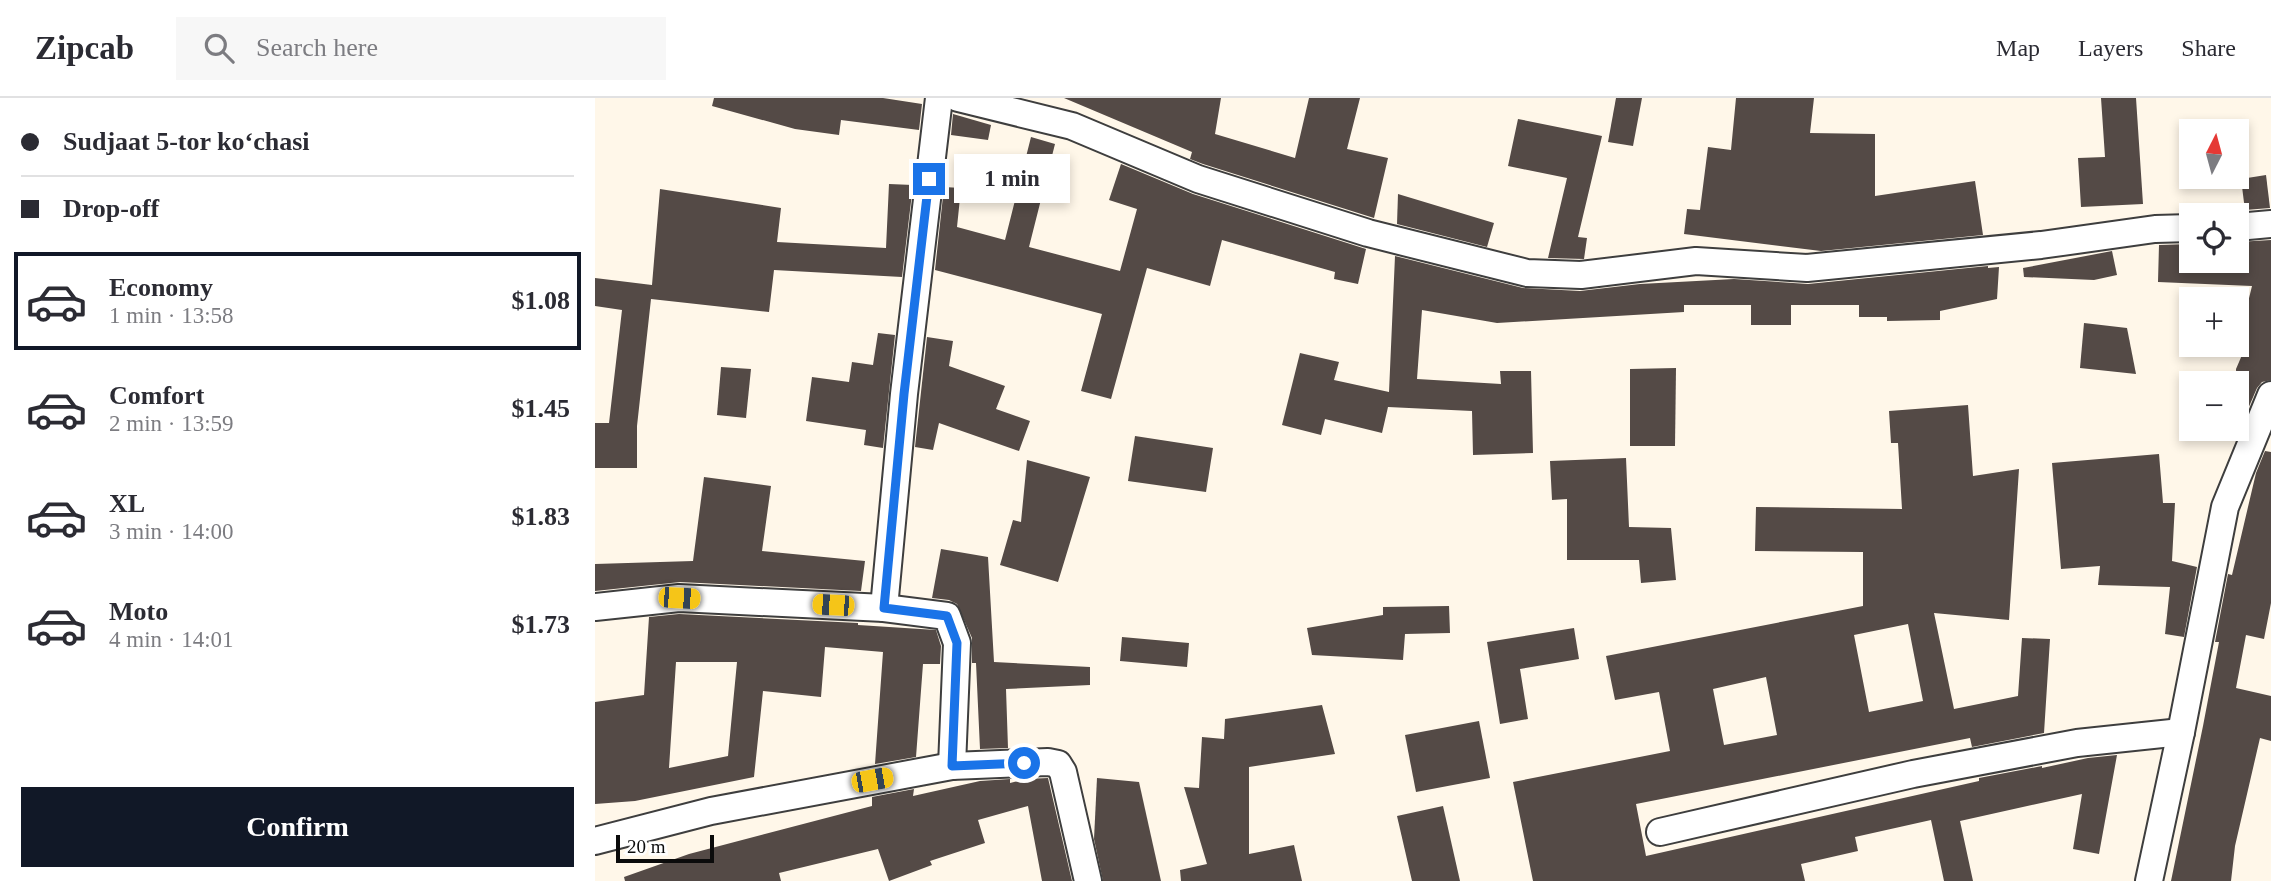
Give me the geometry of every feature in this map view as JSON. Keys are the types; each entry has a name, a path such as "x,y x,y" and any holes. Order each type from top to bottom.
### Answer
{"street":[{"path":"884,608 904,394 939,98"},
{"path":"958,98 1072,126 1198,179 1368,233 1527,273 1581,275 1696,261 1807,268 2179,228"},
{"path":"2249,226 2271,224"},
{"path":"2149,881 2225,508 2271,395"},
{"path":"595,607 679,598 884,608 947,616 957,643 952,766"},
{"path":"1660,832 1913,774 2077,743 2181,732"},
{"path":"595,841 711,811 952,766 1048,762 1058,764 1063,772 1088,881"}],"building":[{"path":"714,98 883,98 922,104 919,130 841,120 839,135 795,129 712,106"},
{"path":"1064,98 1221,98 1215,134 1295,158 1309,98 1360,98 1347,149 1388,158 1374,218 1190,159 1192,152"},
{"path":"1616,98 1642,98 1633,146 1608,142"},
{"path":"1736,98 1814,98 1810,133 1875,134 1875,196 1975,181 1983,235 1821,251 1684,234 1687,209 1700,210 1708,147 1731,150"},
{"path":"2101,98 2136,98 2143,204 2081,207 2078,158 2105,157"},
{"path":"953,114 991,125 988,140 951,135"},
{"path":"1518,119 1602,136 1578,237 1587,238 1584,259 1548,258 1567,178 1508,166"},
{"path":"1031,137 1055,144 1029,247 1120,271 1137,209 1109,200 1121,164 1193,194 1366,249 1358,284 1334,279 1335,272 1222,240 1210,286 1147,268 1111,399 1081,391 1102,314 935,270 944,187 961,188 957,227 1005,240"},
{"path":"2266,175 2270,208 2249,210 2249,203 2244,203 2242,189 2249,189 2249,178"},
{"path":"889,184 913,185 902,277 774,270 769,312 651,299 637,426 637,468 595,468 595,423 609,423 622,310 595,306 595,278 652,285 660,189 781,208 777,242 886,248"},
{"path":"1398,194 1494,223 1487,247 1397,224"},
{"path":"2271,240 2271,380 2262,382 2257,388 2249,406 2249,371 2236,369 2241,357 2249,357 2249,298 2252,286 2158,282 2159,245 2179,244 2179,273 2249,273 2249,241"},
{"path":"2112,251 2117,275 2094,280 2024,277 2023,268"},
{"path":"1395,256 1523,288 1580,291 1640,284 1734,279 1808,284 1999,267 1997,299 1940,311 1940,320 1887,321 1887,317 1859,317 1859,305 1791,305 1791,325 1751,325 1751,305 1684,305 1684,312 1497,323 1422,310 1417,379 1501,384 1500,371 1531,371 1533,453 1473,455 1472,411 1388,407 1382,433 1325,419 1321,435 1282,425 1300,353 1339,362 1334,380 1389,392"},
{"path":"2084,323 2127,328 2136,374 2080,368"},
{"path":"878,333 895,335 883,448 864,445 866,430 806,421 812,377 849,382 852,362 873,365"},
{"path":"927,337 953,341 949,366 1005,386 996,409 1030,421 1019,451 939,423 933,450 915,447"},
{"path":"721,367 751,369 746,418 717,415"},
{"path":"1676,368 1675,446 1630,446 1630,369"},
{"path":"1968,405 1973,476 2019,469 2009,620 1934,613 1954,709 2018,696 2022,638 2050,639 2044,733 1972,747 1970,738 1636,804 1646,856 1979,781 1979,778 2117,755 2099,854 2073,849 2082,794 1960,821 1973,881 1944,881 1931,820 1855,837 1858,851 1801,864 1805,881 1533,881 1513,782 1670,751 1659,692 1615,700 1606,656 1863,606 1863,552 1755,551 1756,507 1902,509 1898,443 1891,443 1889,411","holes":["1908,624 1923,701 1869,712 1854,635","1766,677 1777,735 1724,745 1713,689"]},
{"path":"1135,436 1213,448 1206,492 1128,481"},
{"path":"2265,451 2271,452 2271,603 2264,639 2246,635 2236,688 2271,696 2271,741 2260,738 2235,846 2231,881 2171,881 2219,642 2215,642 2228,574 2232,575 2256,473"},
{"path":"2159,454 2163,503 2175,503 2172,561 2197,567 2184,637 2165,634 2170,587 2098,585 2100,566 2061,569 2052,463"},
{"path":"1626,458 1629,527 1671,528 1676,580 1641,583 1639,560 1567,560 1567,499 1552,500 1550,461"},
{"path":"1027,460 1090,477 1058,582 1000,565 1013,520 1021,522"},
{"path":"704,477 771,486 762,551 865,561 861,591 680,582 595,591 595,564 693,561"},
{"path":"941,549 988,557 994,662 1090,667 1090,685 1006,689 1008,748 980,749 976,663 972,663 972,638 957,604 932,598"},
{"path":"1449,606 1450,633 1405,634 1403,660 1312,655 1307,628 1383,615 1383,607"},
{"path":"679,614 858,623 936,630 941,646 940,664 923,664 916,757 875,764 883,652 825,647 821,697 763,691 754,777 635,801 595,804 595,702 644,695 649,617","holes":["676,662 737,662 728,756 669,768"]},
{"path":"1574,628 1579,659 1520,669 1528,719 1500,724 1487,642"},
{"path":"1122,637 1189,643 1187,667 1120,661"},
{"path":"1322,705 1335,754 1249,767 1249,854 1294,845 1302,881 1181,881 1180,870 1207,864 1184,787 1199,788 1202,737 1224,739 1225,719"},
{"path":"1479,721 1490,778 1416,792 1405,735"},
{"path":"1048,778 1072,881 1042,881 1028,806 978,820 985,843 930,861 932,865 889,881 878,849 779,873 781,881 625,881 624,877 689,854 872,806 872,797 914,789 913,796 980,781 1010,779 1010,783"},
{"path":"1097,778 1139,782 1161,881 1103,881 1094,839"},
{"path":"1443,806 1460,881 1412,881 1397,816"}],"route":[{"path":"929,179 904,394 884,608 947,616 957,643 952,766 1024,763"}]}
